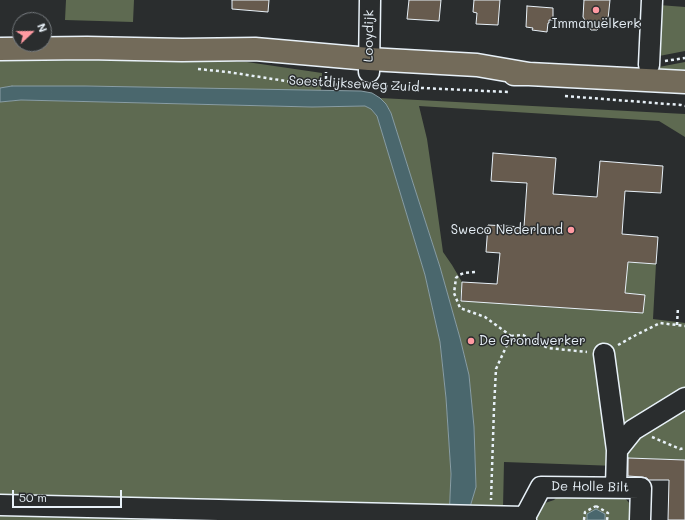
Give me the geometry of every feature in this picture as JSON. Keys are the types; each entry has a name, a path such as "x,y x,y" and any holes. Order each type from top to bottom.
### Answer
{"main road":[{"name":"Soestdijkseweg Zuid","path":"0,49 87,48 182,50 258,58 370,76 410,74 529,74 685,82"}],"street":[{"name":"Looydijk","path":"370,0 370,76"},
{"path":"648,65 652,0"},
{"path":"604,354 617,450 616,487"},
{"path":"617,450 633,430 685,398"},
{"name":"De Holle Bilt","path":"419,518 447,515 525,518 540,487 616,487 641,488 640,520"},
{"path":"0,505 419,518"}],"path":[{"name":"Soestdijkseweg Zuid","path":"196,69 228,72 305,84 370,76 513,92"},
{"path":"564,96 685,106"},
{"path":"475,272 464,273 456,278 454,283 454,293 460,308 485,317 511,336 496,370 493,416 482,516"},
{"path":"677,325 678,307"},
{"path":"633,430 680,449 685,448"},
{"path":"584,520 585,512 596,506 608,513 607,520"}],"green space":[{"path":"66,0 134,0 133,22 65,20"},
{"path":"659,5 685,7 685,51 654,57"},
{"path":"0,57 171,58 247,62 322,73 321,91 85,86 12,86 0,88"},
{"path":"685,62 685,70 624,72 625,67 659,67"},
{"path":"380,98 685,114 685,137 659,121 419,106 427,139 443,252 462,282 460,300 643,313 644,295 625,293 626,281 605,261 656,264 653,319 685,323 685,460 628,458 617,450 617,466 504,462 503,508 470,507 476,487 474,427 469,375 440,267 391,113 386,104"},
{"path":"21,100 312,107 365,106 371,109 377,116 425,275 440,342 446,398 451,474 449,520 0,520 0,102"},
{"path":"559,495 624,497 630,504 630,520 535,520 538,508 545,503 554,500"}],"water":[{"path":"12,86 361,91 372,93 380,98 386,104 391,113 440,267 469,375 474,427 476,487 470,507 449,520 451,474 446,398 440,342 425,275 377,116 371,109 365,106 312,107 21,100 0,102 0,88"},
{"path":"596,509 605,514 605,520 587,520 587,514"}],"building":[{"path":"232,0 269,0 268,12 232,9"},
{"path":"409,0 441,0 439,21 407,19"},
{"path":"474,0 500,0 498,25 476,24 477,13 473,12"},
{"name":"Immanuëlkerk","path":"584,0 610,0 608,19 597,30 591,30 583,17"},
{"path":"527,6 553,8 553,20 549,20 547,32 532,30 533,28 526,27"},
{"path":"493,153 556,158 553,194 597,197 600,161 663,166 661,193 625,191 622,234 658,237 656,264 628,262 625,293 645,295 643,313 461,301 462,282 497,284 500,253 486,252 488,225 524,227 527,183 491,181"},
{"path":"628,458 685,460 685,520 668,520 669,480 648,480 647,478 642,477 628,476"}],"place":[{"name":"Immanuëlkerk","path":"596,10"},
{"name":"Sweco Nederland","path":"571,230"},
{"name":"De Grondwerker","path":"471,341"}]}
